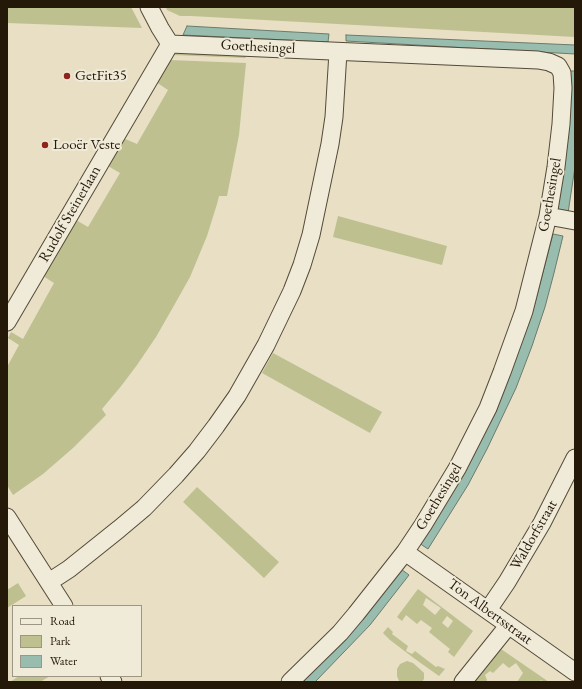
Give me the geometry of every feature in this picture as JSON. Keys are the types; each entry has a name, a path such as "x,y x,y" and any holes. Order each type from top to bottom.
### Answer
{"street":[{"path":"149,7 170,44"},
{"name":"Goethesingel","path":"170,44 538,60 549,62 558,66 562,73 563,88 561,124 548,216 524,311 488,408 454,474 405,552 352,619 290,682"},
{"name":"Rudolf Steinerlaan","path":"7,322 170,44"},
{"path":"49,582 69,569 144,508 176,475 197,451 237,396 266,345 292,291 311,235 325,173 332,131 338,52"},
{"path":"548,216 575,220"},
{"name":"Waldorfstraat","path":"488,610 542,523 575,458"},
{"path":"7,517 63,605"},
{"name":"Ton Albertsstraat","path":"405,552 575,672"},
{"path":"463,682 508,626"}],"green space":[{"path":"7,7 131,7 142,28 7,23"},
{"path":"166,7 575,7 575,37 180,16 167,10"},
{"path":"176,52 243,53 246,58 172,55"},
{"path":"169,60 246,63 239,135 227,196 219,196 207,236 190,277 156,337 122,385 102,409 106,415 73,448 43,474 13,495 7,485 7,367 19,345 8,338 11,332 23,339 54,283 43,276 76,220 88,227 120,173 108,166 123,138 137,144 168,90 156,82"},
{"path":"338,216 447,246 442,265 333,237"},
{"path":"273,353 382,412 370,433 262,373"},
{"path":"197,487 279,562 264,578 183,502"},
{"path":"18,583 26,596 7,608 7,590"},
{"path":"418,589 473,631 454,657 448,652 450,649 429,632 432,628 421,620 417,624 406,615 402,621 397,617","holes":["426,598 441,608 435,615 423,605","447,616 453,621 448,628 442,623"]},
{"path":"388,627 393,632 392,634 408,646 406,651 412,654 415,651 436,667 438,666 445,669 439,676 415,659 383,633"},
{"path":"501,649 549,682 543,682 541,680 539,682 517,682 523,673 516,663 509,668 503,663 493,673 490,671 485,675 487,680 486,682 473,682"},
{"path":"407,661 413,663 424,673 424,679 422,682 399,681 397,669 400,664"},
{"path":"18,677 48,677 40,682 10,682"}],"water":[{"path":"187,26 329,34 328,42 183,35"},
{"path":"346,35 575,45 575,54 346,41"},
{"path":"570,71 575,71 575,167 568,213 556,211 569,108"},
{"path":"553,234 563,236 545,307 516,388 468,485 428,549 419,543 521,342 535,303"},
{"path":"401,569 409,575 370,625 315,682 300,682"}],"place":[{"name":"GetFit35","path":"67,76"},
{"name":"Looër Veste","path":"45,145"}]}
